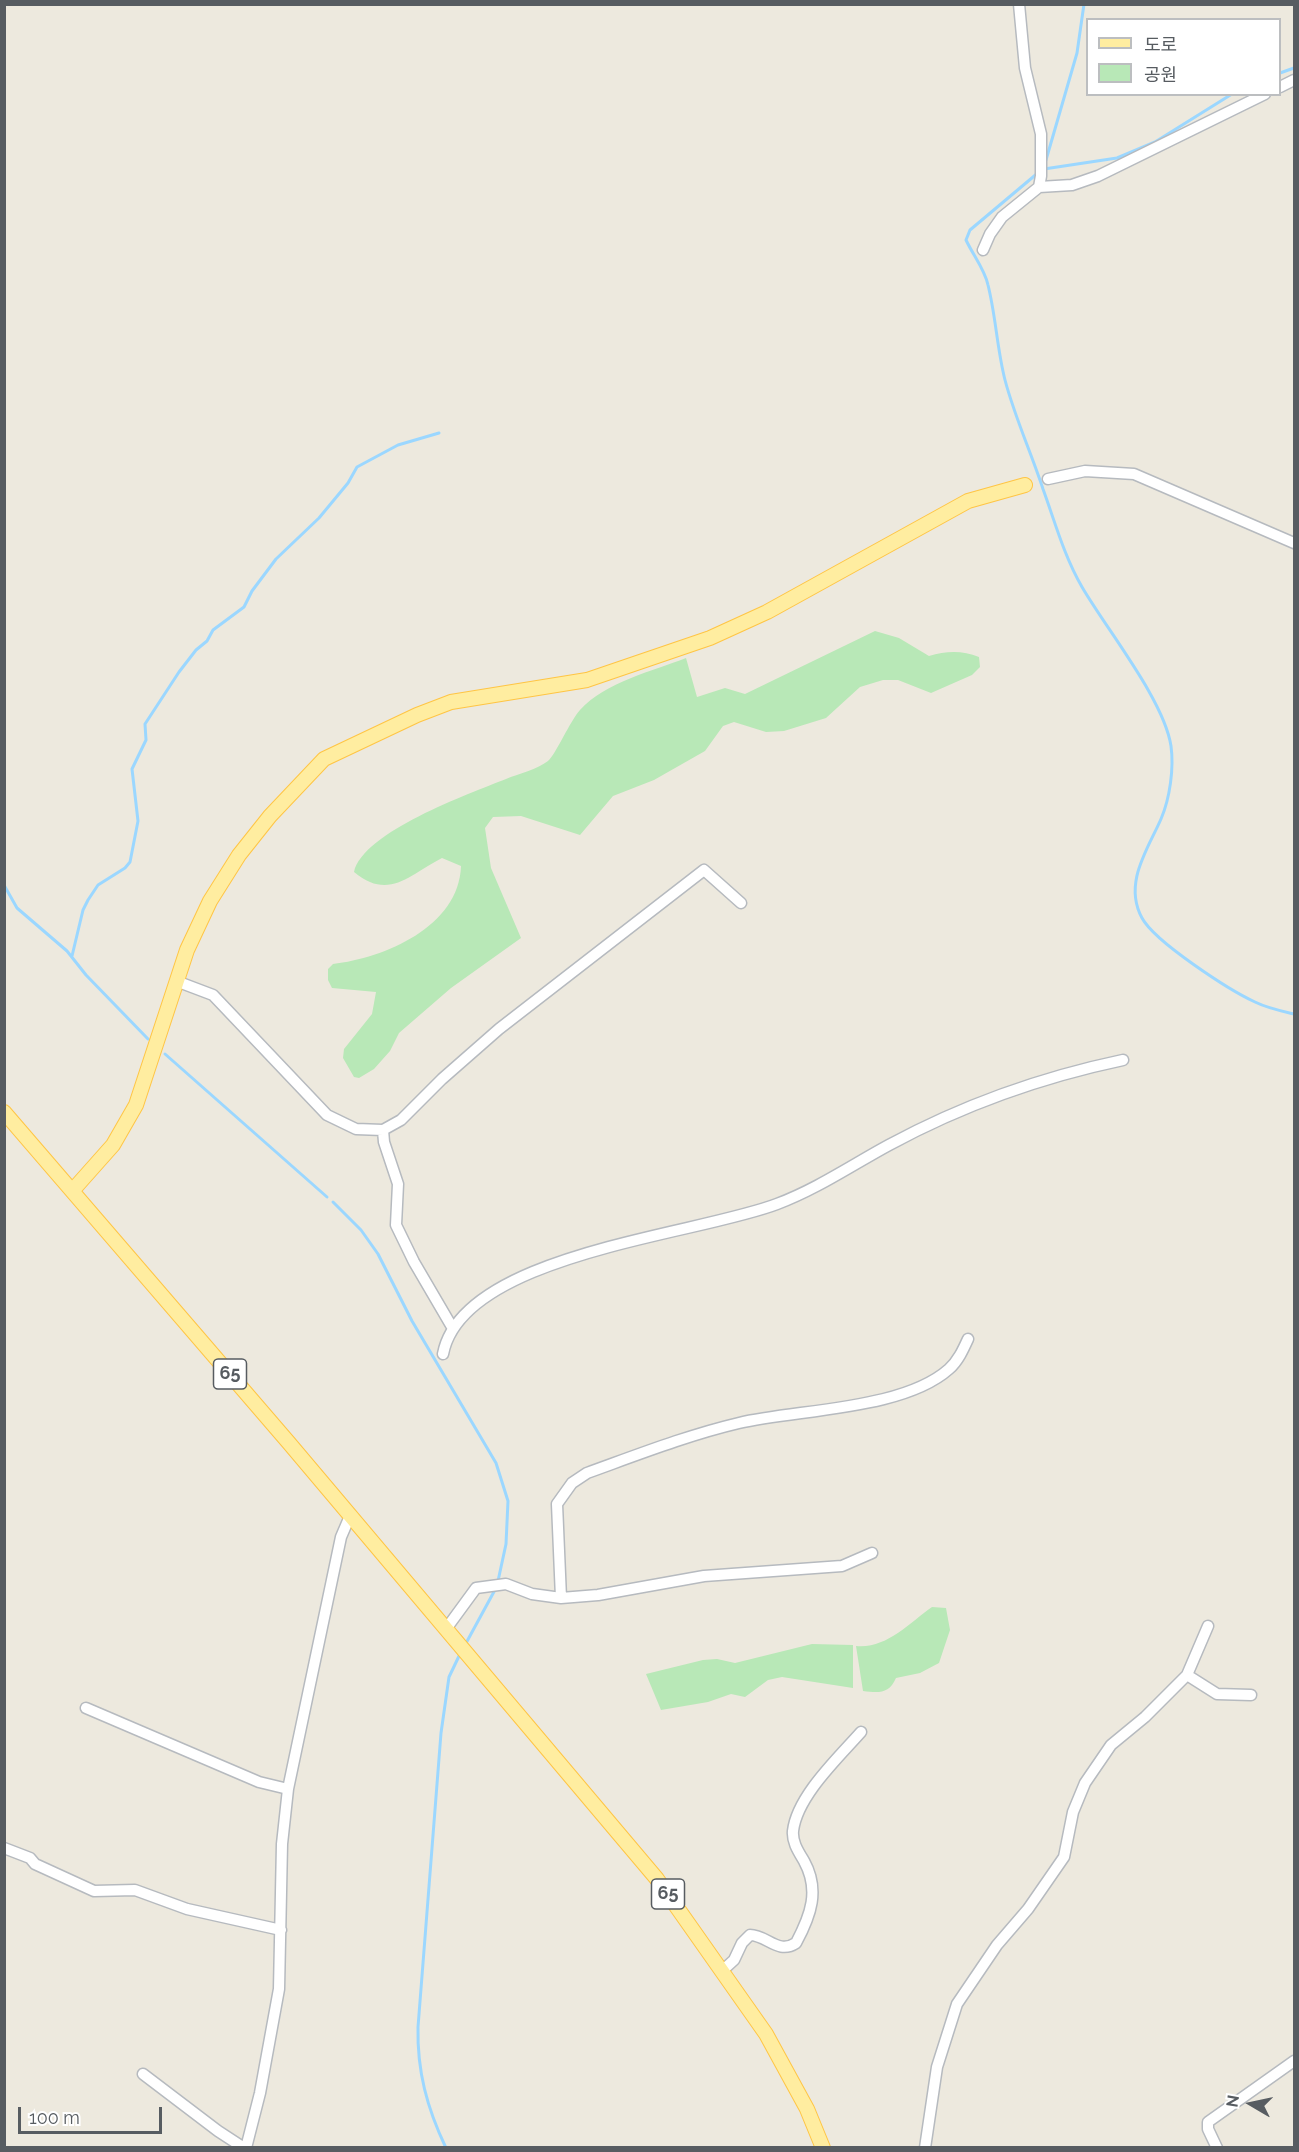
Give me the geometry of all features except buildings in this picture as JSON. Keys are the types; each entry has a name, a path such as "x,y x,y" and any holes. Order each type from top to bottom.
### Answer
{"main road":[{"path":"73,1190 113,1145 136,1105 157,1049 176,981 196,925 239,855 284,798 330,755 451,702 587,680 710,638 767,612 968,501 1025,485"},
{"name":"65","path":"4,1112 73,1190 624,1838 723,1970 787,2070 823,2148"}],"street":[{"path":"1020,4 1025,68 1041,134 1039,187"},
{"path":"983,250 990,234 1002,217 1039,187 1072,185 1098,176 1261,96"},
{"path":"1048,479 1085,471 1134,474 1294,543"},
{"path":"176,981 213,995 327,1115 356,1130 383,1130 401,1120 442,1079 499,1029 704,870 741,903"},
{"path":"443,1354 452,1327 461,1317 505,1287 557,1262 775,1205 806,1193 889,1145 949,1115 1060,1074 1123,1060"},
{"path":"383,1130 384,1142 398,1184 396,1225 414,1262 452,1327"},
{"path":"561,1598 557,1504 572,1483 587,1473 739,1423 832,1408 894,1396 921,1388 951,1368 968,1339"},
{"path":"143,2074 218,2132 245,2148 260,2093 277,2000 282,1844 288,1790 341,1537 350,1516"},
{"path":"449,1633 476,1588 489,1585 506,1584 532,1594 561,1598 598,1595 704,1576 842,1566 872,1553"},
{"path":"925,2148 938,2067 957,2004 997,1945 1054,1875 1064,1857 1079,1794 1111,1745 1145,1717 1186,1675 1209,1626"},
{"path":"1186,1675 1217,1694 1251,1695"},
{"path":"86,1708 259,1782 288,1790"},
{"path":"723,1970 734,1960 742,1943 750,1935 756,1935 778,1947 786,1948 796,1943 811,1912 814,1885 794,1841 796,1818 823,1775 861,1732"},
{"path":"4,1848 30,1858 35,1864 86,1889 105,1892 135,1890 187,1909 281,1929"},
{"path":"1216,2148 1208,2129 1208,2122 1294,2061"}],"green space":[{"path":"875,631 899,638 929,656 954,652 979,657 980,667 972,675 931,693 898,680 883,680 860,687 826,718 784,731 766,732 734,722 723,726 705,751 654,780 613,796 580,835 521,816 493,817 485,828 491,868 521,938 451,988 399,1033 390,1051 374,1069 359,1078 354,1077 343,1058 344,1049 372,1014 376,992 332,988 328,980 328,969 333,964 374,955 415,936 433,922 447,906 457,887 461,866 442,858 409,878 389,885 378,884 354,872 362,857 376,843 396,829 444,804 544,764 551,757 580,710 590,700 630,678 686,658 697,697 725,688 745,694"},
{"path":"932,1607 946,1608 950,1630 939,1663 920,1673 896,1678 887,1690 863,1691 856,1646 877,1644 887,1639"},
{"path":"812,1644 853,1645 853,1688 782,1677 768,1680 745,1697 731,1694 708,1702 661,1710 646,1674 703,1660 717,1659 735,1663"}],"waterway":[{"path":"1046,160 1077,53 1084,4"},
{"path":"1281,73 1294,68"},
{"path":"1044,169 1117,158 1155,142 1229,96"},
{"path":"1039,172 970,230 966,240 986,279 1009,394 1065,551 1082,587 1158,708 1171,746 1172,773 1169,792 1161,819 1144,854 1136,879 1137,905 1142,918 1161,940 1194,964 1255,1002 1294,1014"},
{"path":"72,956 83,910 88,900 98,885 125,868 130,862 138,821 132,769 146,740 145,724 179,672 196,650 207,641 213,630 244,607 252,591 276,559 319,518 348,483 357,467 398,445 439,433"},
{"path":"4,885 17,908 67,951 86,975 148,1039"},
{"path":"165,1054 327,1197"},
{"path":"333,1202 361,1230 378,1254 412,1321 496,1463 508,1501 506,1544 498,1581"},
{"path":"465,1645 496,1588"},
{"path":"446,2148 424,2089 419,2059 418,2027 441,1733 449,1677 460,1654"}]}
